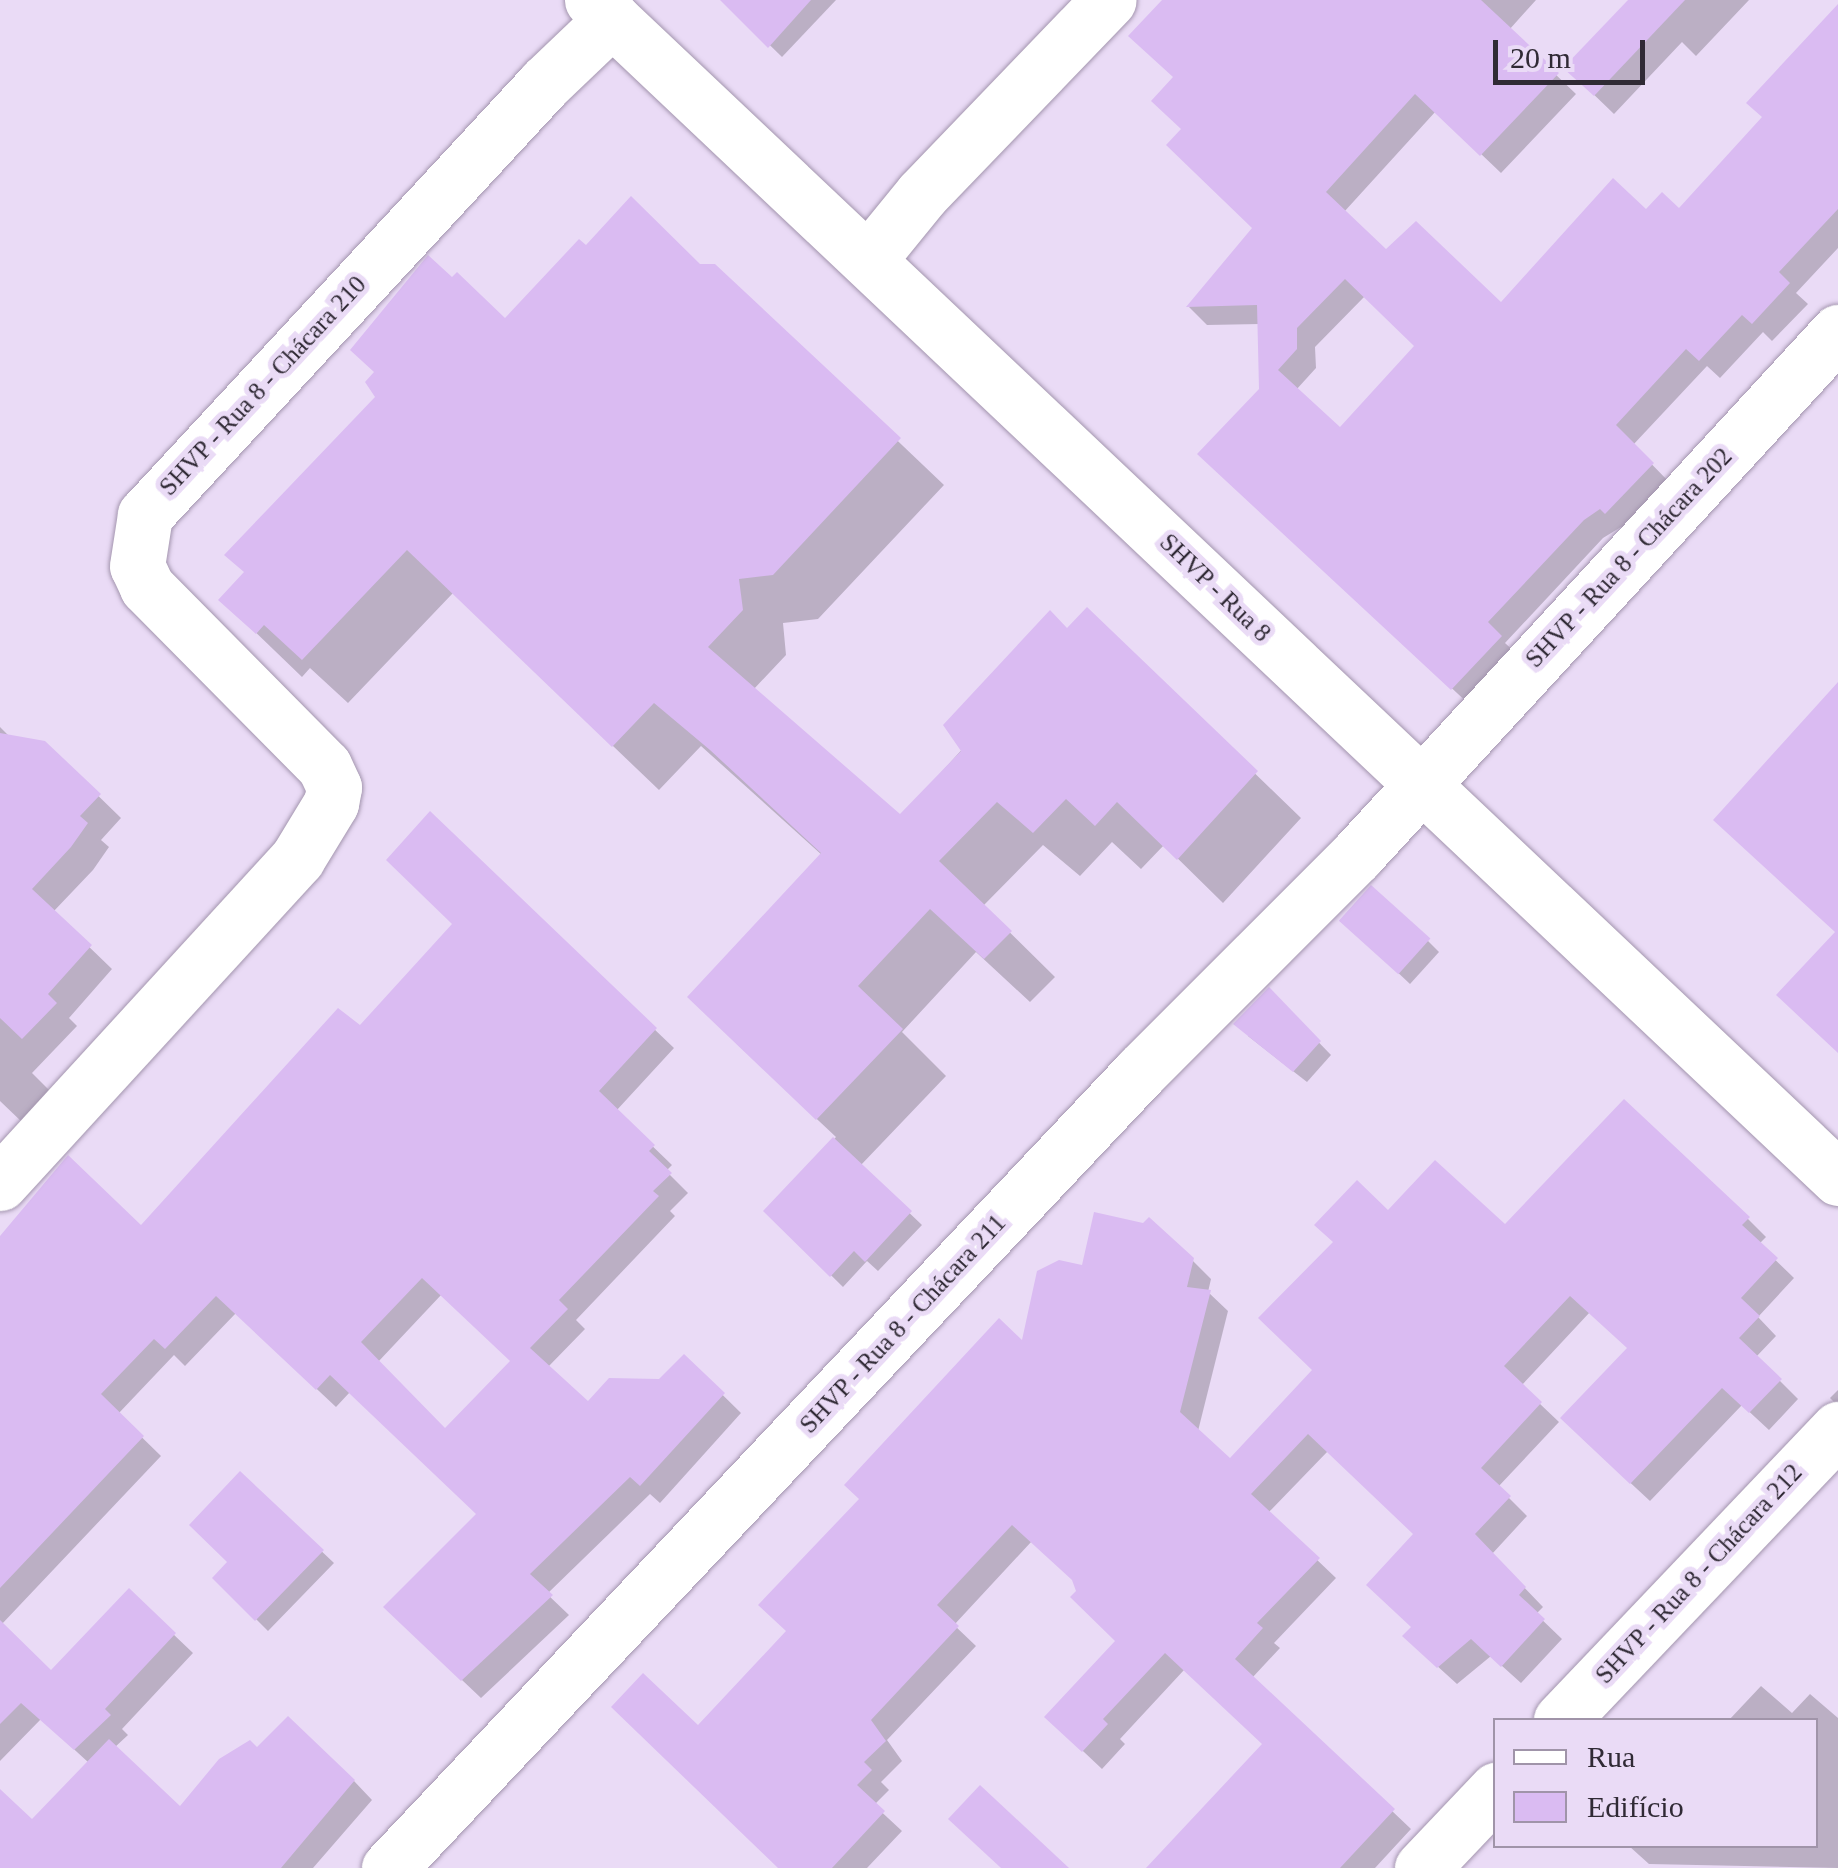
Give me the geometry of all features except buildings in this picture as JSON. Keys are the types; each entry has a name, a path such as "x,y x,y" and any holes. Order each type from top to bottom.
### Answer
{"street":[{"path":"870,259 922,194 1109,0"},
{"name":"SHVP - Rua 8","path":"602,9 1838,1178"},
{"name":"SHVP - Rua 8 - Chácara 210","path":"0,1182 297,859 331,803 334,787 324,766 146,587 137,543 145,515 545,83 602,9"},
{"name":"SHVP - Rua 8 - Chácara 202","path":"1419,783 1838,332"},
{"name":"SHVP - Rua 8 - Chácara 211","path":"389,1868 1419,783"},
{"name":"SHVP - Rua 8 - Chácara 212","path":"1563,1718 1838,1429"},
{"path":"1422,1868 1493,1793"}]}
